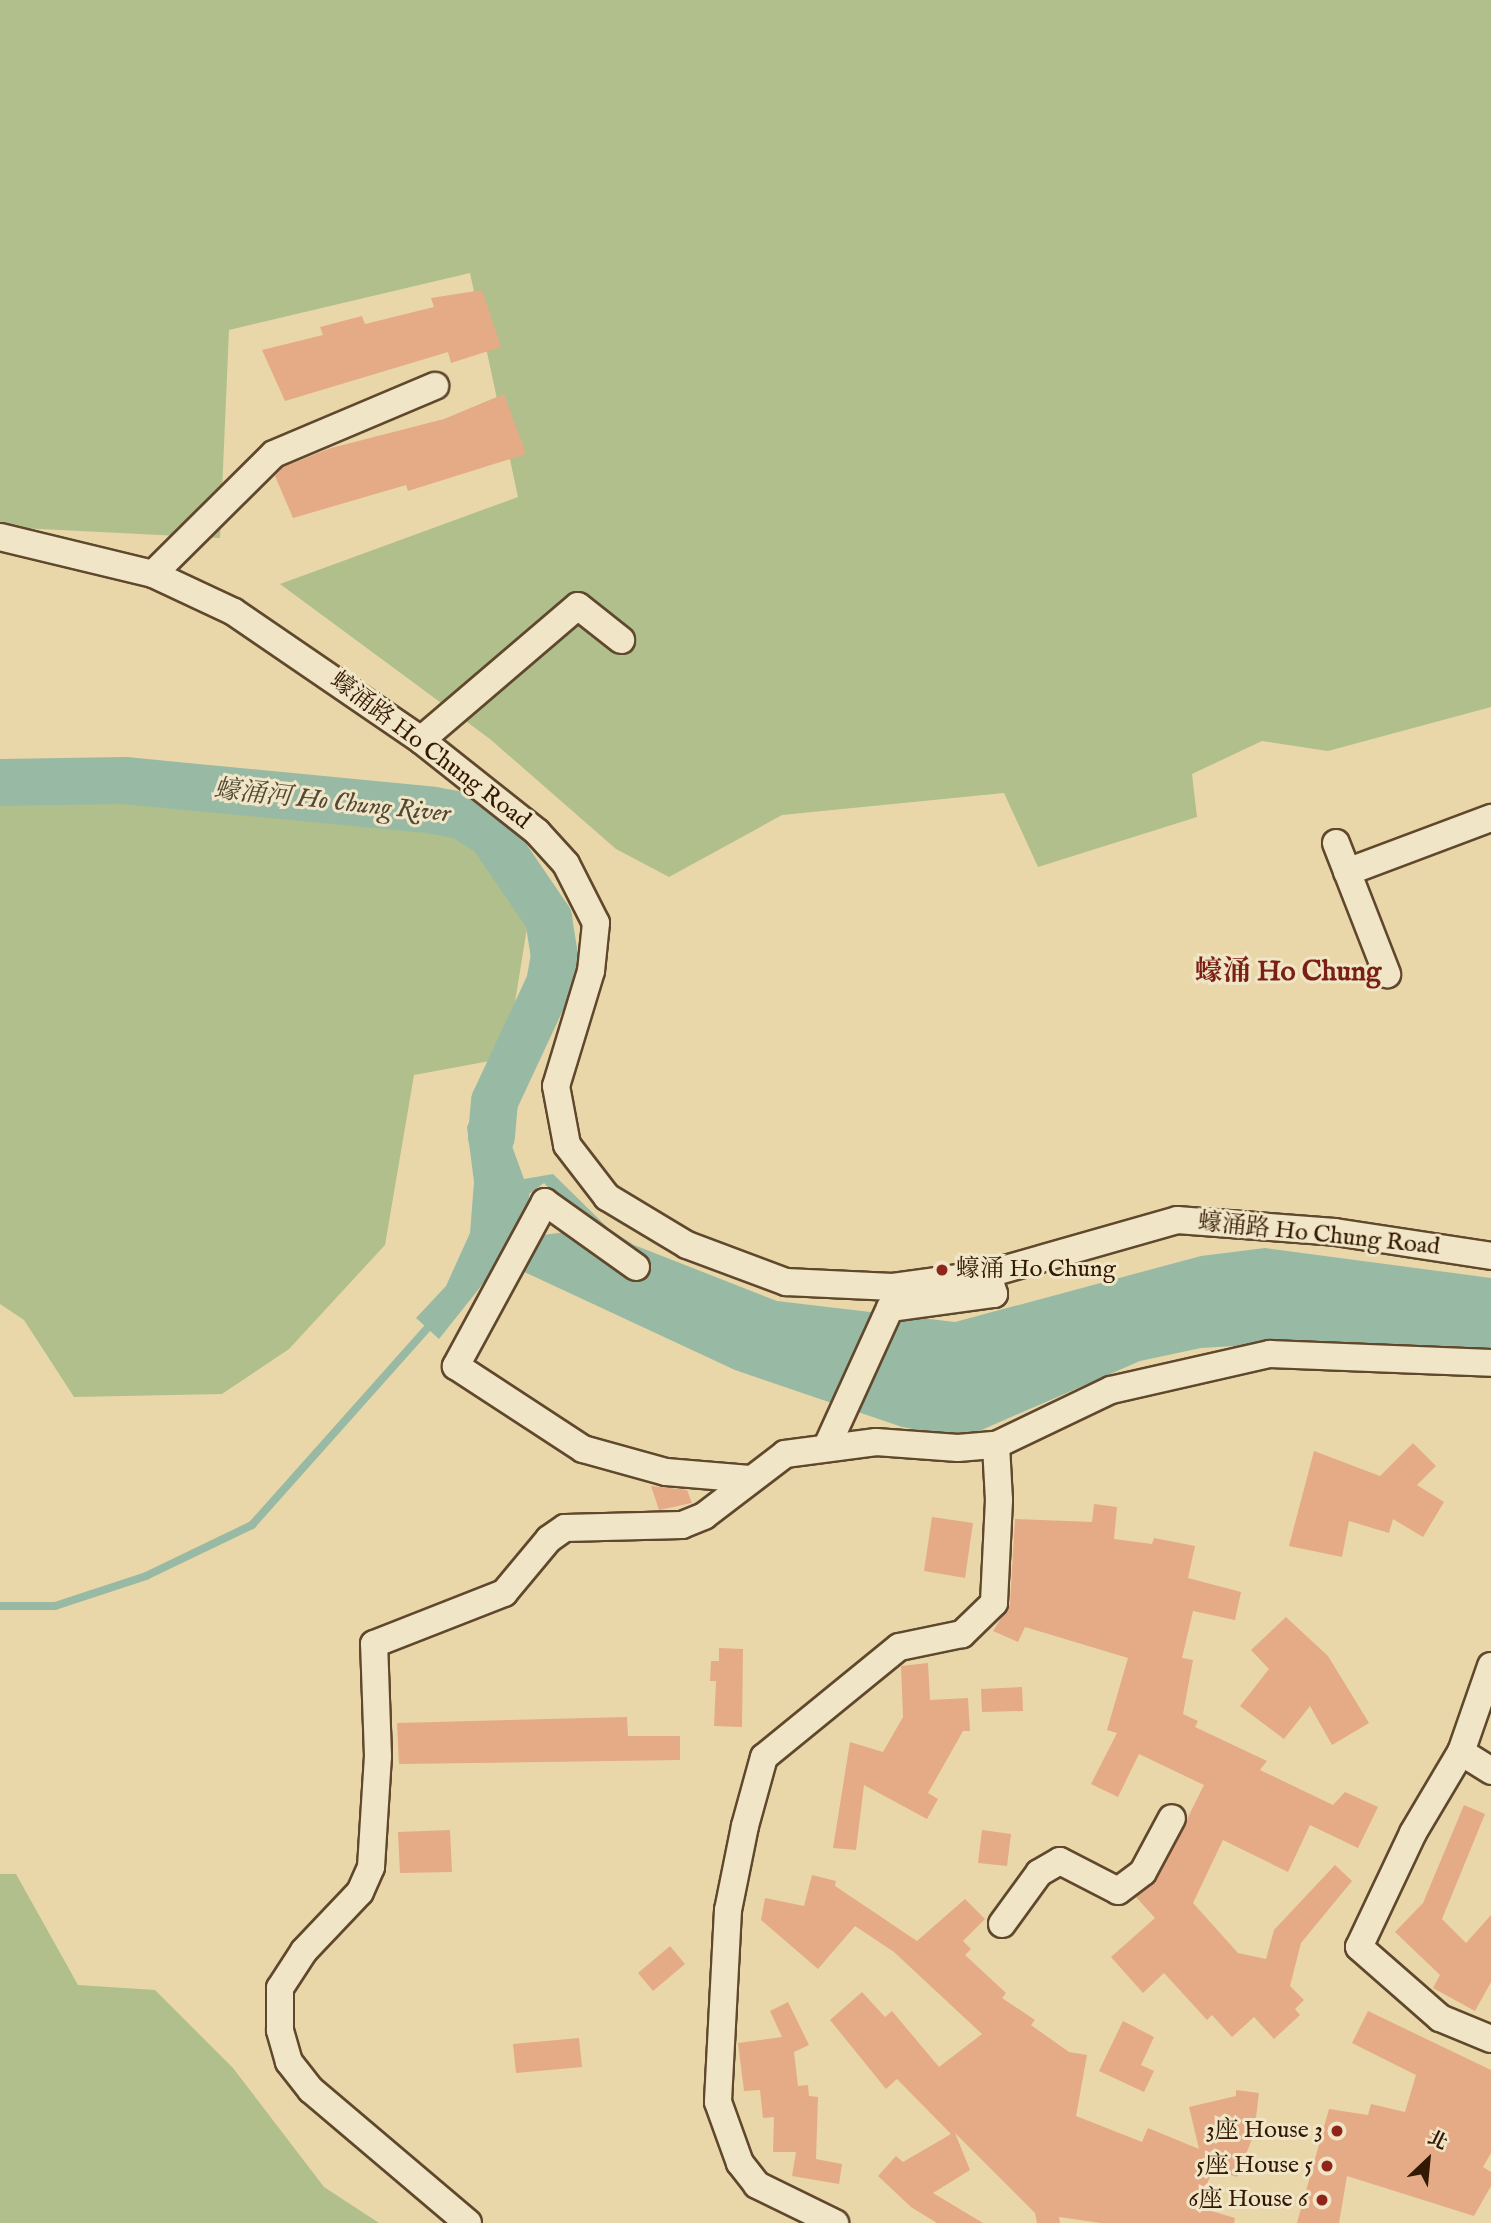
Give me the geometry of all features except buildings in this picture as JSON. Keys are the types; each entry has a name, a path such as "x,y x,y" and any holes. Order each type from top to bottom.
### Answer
{"street":[{"path":"153,573 274,454 435,386"},
{"name":"蠔涌路 Ho Chung Road","path":"0,537 153,573 234,612 421,740 537,832 588,901 596,946 562,1058 557,1106 567,1145 607,1197 687,1245 786,1282 893,1287 988,1274 1177,1220 1335,1232 1491,1256"},
{"path":"421,740 578,606 621,640"},
{"path":"1347,872 1491,818"},
{"path":"1336,843 1387,974"},
{"path":"636,1267 545,1202 456,1366 583,1449 666,1472 750,1479"},
{"path":"833,1433 891,1308 994,1294 988,1274"},
{"path":"468,2223 311,2090 289,2062 281,2030 280,1987 304,1951 360,1892 371,1867 378,1756 374,1644 504,1593 549,1539 565,1528 682,1525 704,1516 785,1454 833,1433 996,1445 1111,1390 1270,1354 1491,1363"},
{"path":"835,2223 757,2185 740,2163 718,2102 728,1910 745,1826 764,1757 899,1647 962,1634 994,1603 999,1500 996,1445"},
{"path":"1491,1666 1461,1752 1413,1833 1359,1947 1440,2018 1491,2039"},
{"path":"1461,1752 1491,1771"},
{"path":"1002,1924 1039,1873 1060,1861 1118,1891 1143,1872 1172,1818"}],"shaded area":[{"path":"0,0 1491,0 1491,707 1328,751 1262,741 1192,774 1197,817 1038,867 1004,793 782,815 669,877 616,849 490,739 280,584 518,497 470,273 229,330 220,538 0,527"},
{"path":"100,761 330,790 451,797 531,903 506,1058 414,1075 385,1245 289,1349 222,1394 74,1397 24,1320 0,1304 0,766"},
{"path":"491,1071 516,1079 509,1114 512,1146 524,1179 553,1174 608,1228 634,1245 777,1301 955,1322 1201,1256 1265,1248 1491,1278 1491,1348 1317,1341 1201,1348 1140,1361 970,1435 939,1434 902,1427 735,1370 520,1270 542,1235 567,1232 559,1199 544,1183 529,1194 530,1205 501,1261 439,1339 416,1318 446,1286 470,1233 474,1182 467,1127"},
{"path":"0,1874 16,1874 78,1985 155,1990 233,2068 324,2187 379,2223 0,2223"}],"waterway":[{"name":"蠔涌河 Ho Chung River","path":"0,782 124,780 433,810 461,815 491,834 548,918 554,955 549,983 494,1101 491,1136"},
{"path":"0,1606 55,1606 146,1576 252,1525 434,1321"}],"place":[{"name":"蠔涌 Ho Chung","path":"942,1270"},
{"name":"3座 House 3","path":"1337,2131"},
{"name":"5座 House 5","path":"1327,2166"},
{"name":"6座 House 6","path":"1322,2200"}],"district":[{"name":"蠔涌 Ho Chung","path":"1288,973"}]}
